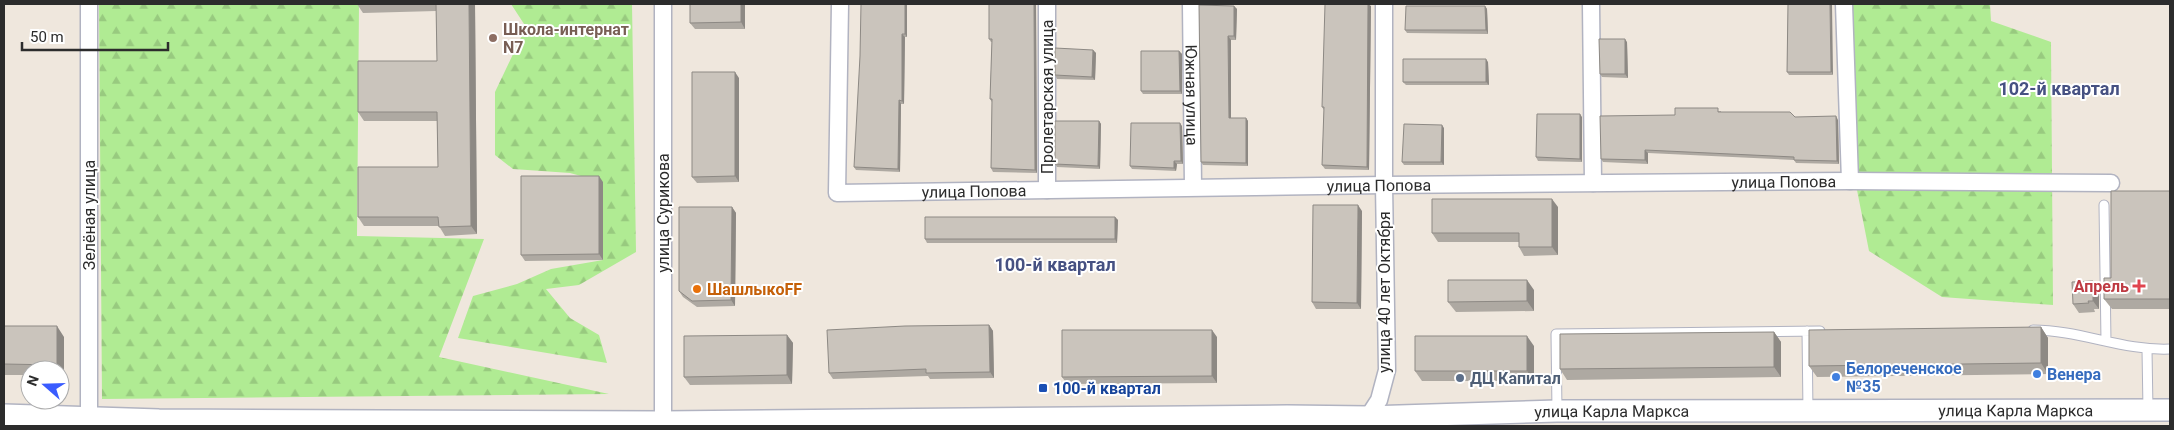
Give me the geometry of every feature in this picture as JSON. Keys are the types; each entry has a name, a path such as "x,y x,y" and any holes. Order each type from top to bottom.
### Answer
{"street":[{"name":"Зелёная улица","path":"89,4 89,422"},
{"name":"улица Сурикова","path":"662,4 663,422"},
{"name":"улица Попова","path":"840,4 837,193 1593,183 2111,183"},
{"name":"Пролетарская улица","path":"1047,4 1047,190"},
{"name":"Южная улица","path":"1191,4 1193,187"},
{"name":"улица 40 лет Октября","path":"1368,422 1380,400 1387,370 1384,4"},
{"path":"1591,4 1593,183"},
{"path":"1844,4 1850,182"},
{"name":"улица Карла Маркса","path":"4,414 89,422 663,422 1287,416 1368,422 1557,411 2163,414"}],"lane":[{"path":"2104,205 2106,341"},
{"path":"2025,330 2054,330 2148,350 2170,349"},
{"path":"1807,331 1808,412"},
{"path":"1557,411 1556,334 1827,331"},
{"path":"2148,350 2163,414"}],"green space":[{"path":"99,4 359,4 357,236 484,239 439,357 609,394 102,399"},
{"path":"511,4 632,4 636,252 579,285 546,289 570,318 599,335 607,363 458,338 473,296 517,284 551,269 603,260 603,182 570,173 513,169 495,155 495,92 526,27"},
{"path":"1848,4 1990,4 1991,21 2051,42 2053,305 1942,297 1869,251 1857,190"}],"building":[{"path":"436,4 469,4 471,226 439,227 438,217 358,217 358,167 438,167 437,112 358,112 358,61 437,61"},
{"path":"690,4 741,4 741,22 690,23"},
{"path":"861,4 905,4 905,34 902,34 902,101 899,100 898,169 854,167"},
{"path":"989,4 1034,4 1035,170 991,168 992,99 990,99 992,39 989,39"},
{"path":"1325,4 1368,4 1367,167 1322,165"},
{"path":"1788,4 1830,4 1831,72 1787,72"},
{"path":"1199,5 1234,6 1234,36 1228,36 1229,118 1246,118 1246,163 1201,162"},
{"path":"1406,6 1485,6 1486,30 1405,30"},
{"path":"1599,39 1625,39 1625,74 1600,74"},
{"path":"1055,48 1093,50 1092,77 1055,75"},
{"path":"1141,51 1179,51 1180,91 1141,91"},
{"path":"1403,59 1486,59 1486,82 1403,82"},
{"path":"692,72 735,72 735,176 692,177"},
{"path":"1675,108 1718,108 1718,112 1790,112 1795,117 1836,116 1837,161 1794,160 1794,157 1645,150 1645,160 1601,159 1600,116 1675,115"},
{"path":"1537,114 1580,114 1580,159 1536,157"},
{"path":"1055,121 1099,121 1098,166 1055,164"},
{"path":"1131,123 1180,123 1181,161 1174,161 1174,168 1130,166"},
{"path":"1404,124 1442,125 1441,162 1402,162"},
{"path":"521,176 599,176 599,254 521,255"},
{"path":"2111,191 2170,191 2170,299 2104,299 2104,278 2111,278"},
{"path":"1432,199 1552,199 1552,247 1519,247 1519,233 1432,233"},
{"path":"1313,205 1358,205 1357,303 1312,302"},
{"path":"679,207 732,207 731,300 692,301 679,291"},
{"path":"925,217 1115,217 1115,239 925,239"},
{"path":"1448,280 1527,280 1527,301 1448,302"},
{"path":"2093,281 2093,301 2073,304 2072,282"},
{"path":"989,325 990,372 926,373 926,369 829,373 827,330 905,326"},
{"path":"4,326 57,326 57,360 20,360 20,364 4,364"},
{"path":"2041,327 2041,363 1809,366 1809,330"},
{"path":"1062,330 1212,330 1212,376 1062,377"},
{"path":"1774,332 1774,367 1560,369 1560,334"},
{"path":"787,335 787,375 684,377 684,336"},
{"path":"1415,336 1527,336 1527,371 1415,371"}],"place":[{"name":"Школа-интернат N7","path":"493,38"},
{"name":"Апрель","path":"2139,286"},
{"name":"ШашлыкoFF","path":"697,289"},
{"name":"Венера","path":"2037,374"},
{"name":"Белореченское №35","path":"1836,377"},
{"name":"ДЦ Капитал","path":"1460,378"},
{"name":"100-й квартал","path":"1043,388"}],"district":[{"name":"102-й квартал","path":"2059,89"},
{"name":"100-й квартал","path":"1055,265"}]}
